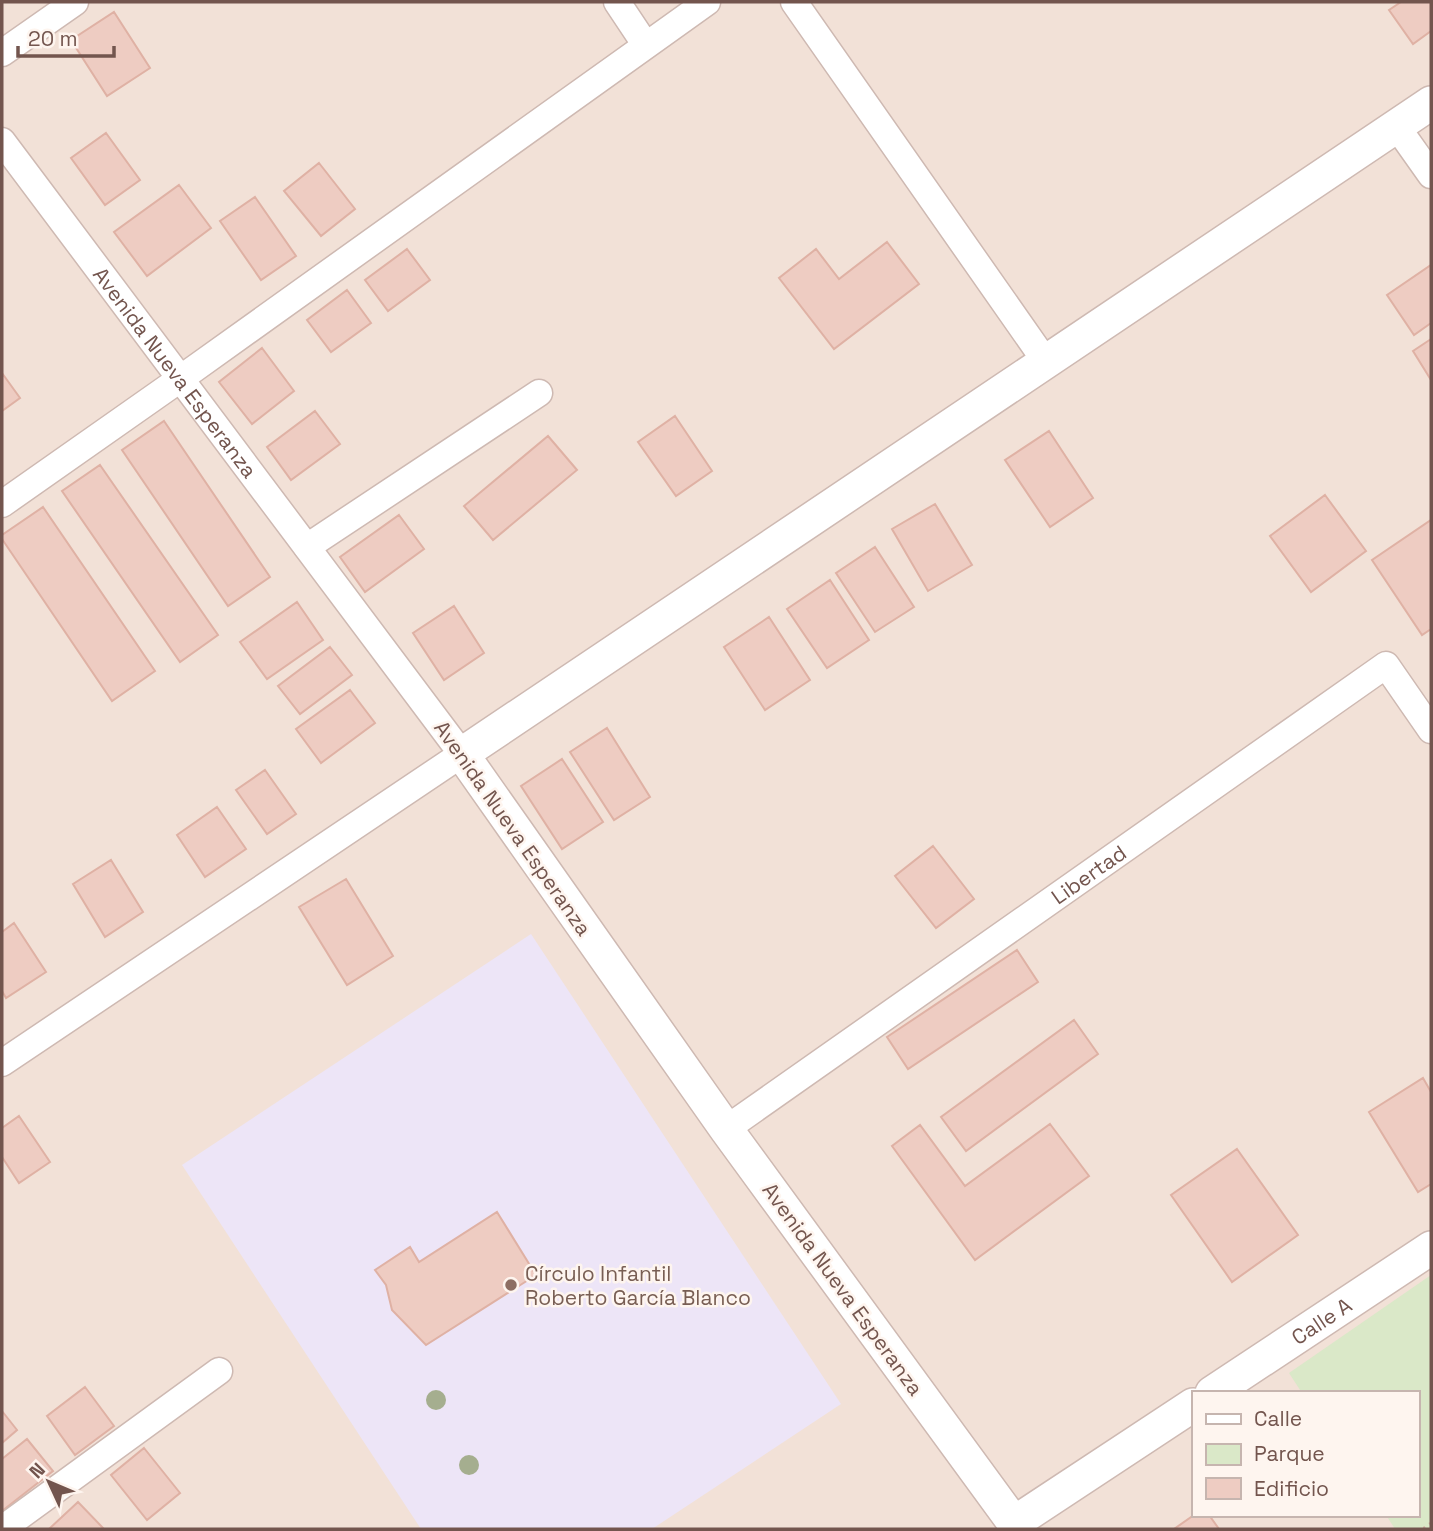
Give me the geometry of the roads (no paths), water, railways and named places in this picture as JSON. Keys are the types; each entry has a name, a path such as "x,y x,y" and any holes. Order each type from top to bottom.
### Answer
{"street":[{"path":"2,53 75,2"},
{"path":"617,2 645,44"},
{"path":"2,504 707,2"},
{"path":"794,2 1046,362"},
{"path":"2,1063 1431,103"},
{"path":"1397,127 1431,175"},
{"name":"Avenida Nueva Esperanza","path":"2,141 462,754 1009,1526"},
{"path":"307,547 540,393"},
{"name":"Libertad","path":"726,1129 1386,665 1431,730"},
{"name":"Calle A","path":"1215,1391 1431,1248"},
{"path":"2,1529 219,1371"},
{"path":"1009,1526 1192,1406"}],"place":[{"name":"Círculo Infantil Roberto García Blanco","path":"511,1285"}]}
